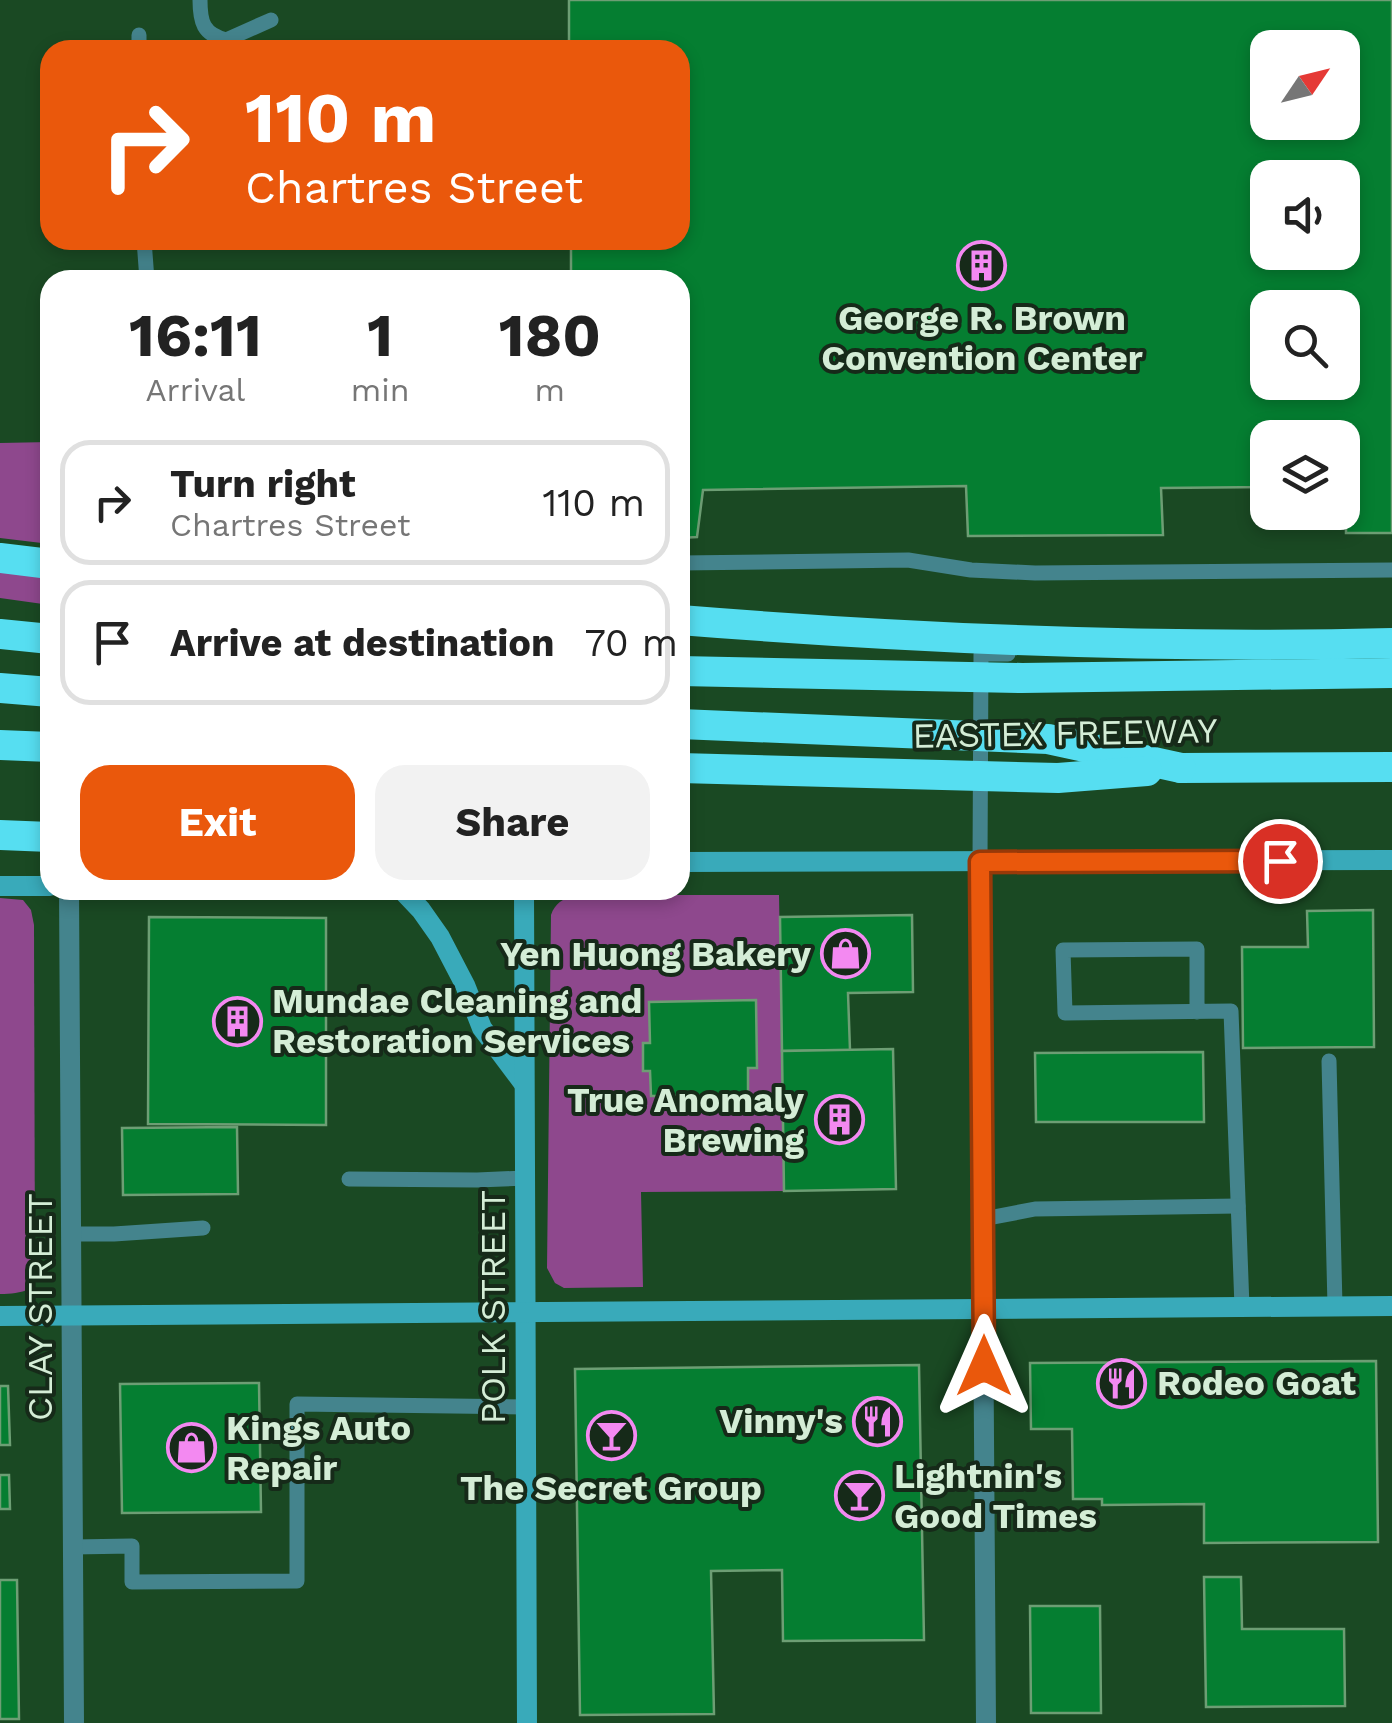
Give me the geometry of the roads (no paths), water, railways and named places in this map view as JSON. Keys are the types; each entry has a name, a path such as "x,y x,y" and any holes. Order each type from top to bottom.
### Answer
{"highway":[{"path":"0,558 40,563"},
{"path":"690,621 950,639 1392,647"},
{"path":"0,634 40,638"},
{"name":"EASTEX FREEWAY","path":"690,671 1022,678 1392,673"},
{"path":"0,688 40,691"},
{"path":"690,724 1048,739 1181,768"},
{"path":"0,745 40,747"},
{"name":"EASTEX FREEWAY","path":"690,768 1058,778 1181,768 1392,767"},
{"path":"0,835 40,837"}],"street":[{"path":"690,862 1392,860"},
{"path":"980,862 986,1723"},
{"path":"0,886 40,886"},
{"name":"CLAY STREET","path":"69,900 74,1723"},
{"path":"412,900 440,937 482,1028 524,1084"},
{"name":"POLK STREET","path":"524,900 527,1723"},
{"path":"0,1316 1392,1306"}],"lane":[{"path":"200,0 202,25 212,37 226,40 270,20"},
{"path":"690,563 908,560 972,570 1034,573 1392,570"},
{"path":"980,862 981,654 1392,647"},
{"path":"1197,1012 1197,950 1063,950 1065,1013 1197,1012 1231,1011 1242,1307"},
{"path":"1329,1061 1335,1306"},
{"path":"350,1179 525,1178"},
{"path":"982,1218 1035,1209 1238,1206"},
{"path":"72,1234 203,1228"},
{"path":"73,1547 132,1546 132,1582 298,1581 297,1404 525,1408"}],"place":[{"name":"George R. Brown Convention Center","path":"982,266"},
{"name":"Yen Huong Bakery","path":"846,954"},
{"name":"Mundae Cleaning and Restoration Services","path":"237,1021"},
{"name":"True Anomaly Brewing","path":"839,1120"},
{"name":"Rodeo Goat","path":"1122,1383"},
{"name":"Vinny's","path":"878,1421"},
{"name":"The Secret Group","path":"611,1436"},
{"name":"Kings Auto Repair","path":"191,1448"},
{"name":"Lightnin's Good Times","path":"859,1496"}]}
